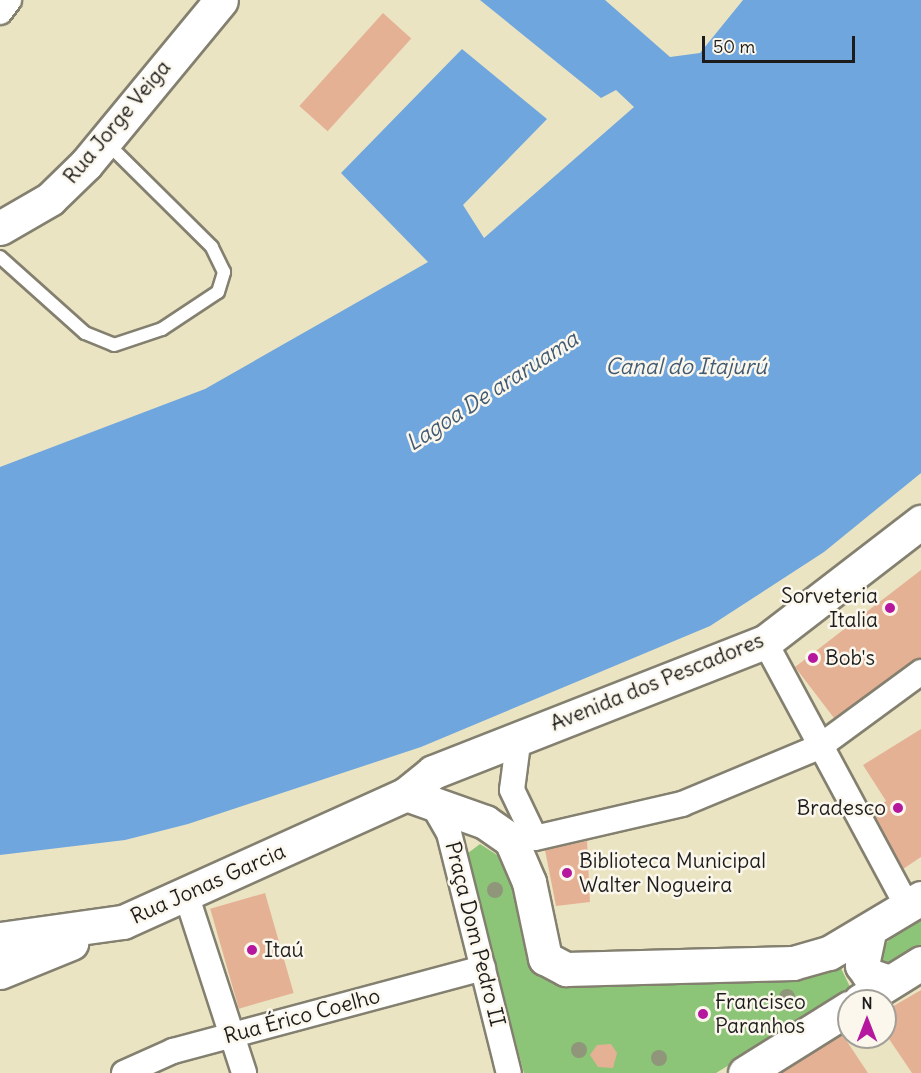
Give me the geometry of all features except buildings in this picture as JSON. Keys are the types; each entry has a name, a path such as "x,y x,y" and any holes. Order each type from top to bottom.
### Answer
{"main road":[{"name":"Rua Jorge Veiga","path":"0,228 50,199 105,141 221,0"},
{"name":"Avenida dos Pescadores","path":"418,797 433,772 519,736 765,642 921,522"},
{"path":"418,797 485,822 511,840 529,882 545,958 566,969 793,963 828,953 869,932 914,902"},
{"name":"Rua Jonas Garcia","path":"0,939 123,922 418,797"},
{"path":"0,972 123,922"},
{"path":"869,932 862,966 869,975 889,982"},
{"path":"878,989 921,963"},
{"path":"745,1073 837,1016"}],"street":[{"path":"0,12 9,0"},
{"path":"765,642 819,747 914,902"},
{"path":"535,838 682,804 819,747 921,672"},
{"path":"519,736 512,790 535,838 535,870 529,882"},
{"name":"Praça Dom Pedro II","path":"418,797 449,833 509,1073"},
{"path":"186,894 244,1073"},
{"name":"Rua Érico Coelho","path":"124,1073 173,1051 483,968"}],"lane":[{"path":"0,257 86,333 114,345 162,329 218,292 224,272 212,247 105,141"}],"green space":[{"path":"480,844 508,862 561,982 582,987 806,972 838,962 851,989 837,989 837,1000 716,1073 524,1073 472,880 468,853"},
{"path":"921,911 921,953 889,975 875,964 883,946"}],"water":[{"name":"Canal do Itajurú","path":"480,0 605,0 670,57 700,53 743,0 921,0 921,473 824,552 710,626 421,747 188,824 125,840 0,855 0,467 205,389 428,262 341,173 462,49 547,119 463,205 484,238 634,107 616,90 601,98"}],"place":[{"name":"Sorveteria Italia","path":"890,608"},
{"name":"Bob's","path":"813,658"},
{"name":"Bradesco","path":"898,808"},
{"name":"Biblioteca Municipal Walter Nogueira","path":"567,873"},
{"name":"Itaú","path":"252,950"},
{"name":"Francisco Paranhos","path":"703,1014"}],"water label":[{"name":"Lagoa De araruama","path":"492,391"}]}
